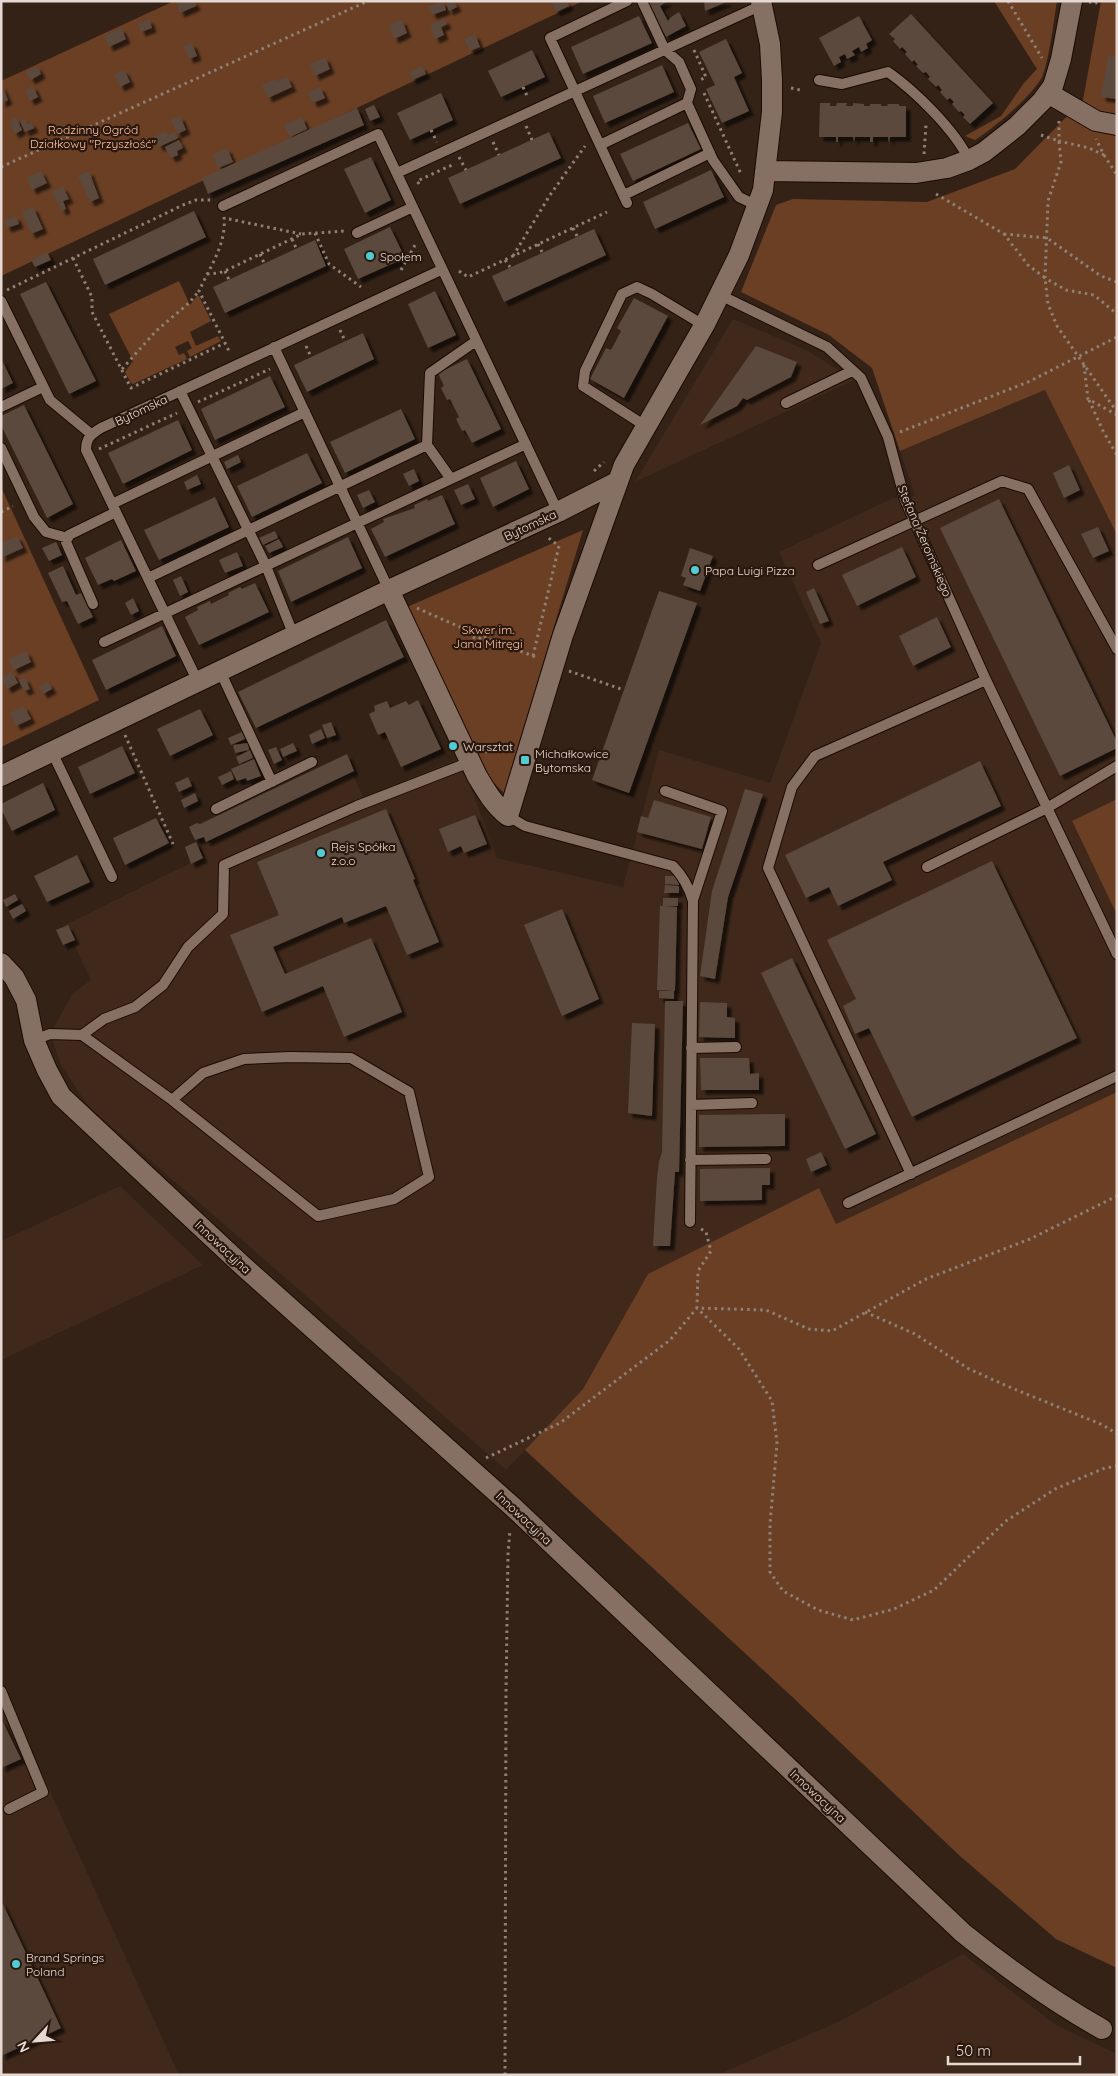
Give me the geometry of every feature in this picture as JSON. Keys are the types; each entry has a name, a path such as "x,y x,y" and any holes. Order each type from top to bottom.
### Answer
{"street":[{"path":"766,171 916,173 947,168 969,160 1001,140 1036,107 1053,86 1059,68 1072,1"},
{"path":"389,590 469,759 488,795 500,810 508,816 554,664 624,464 720,295 739,255 752,204 763,190 772,112 772,80 770,44 762,3"},
{"path":"1048,93 1096,121 1117,125"},
{"name":"Bytomska","path":"1,776 618,482"},
{"name":"Innowacyjna","path":"1,963 14,977 26,1000 34,1040 61,1096 243,1266 512,1507 963,1933 1013,1973 1062,2007 1102,2029"}],"lane":[{"path":"627,1 550,38 626,199 710,153"},
{"path":"600,145 686,103 691,89 678,62 665,50 642,1"},
{"path":"397,173 575,92 762,3"},
{"path":"819,80 842,84 888,72 906,84 958,140 969,160"},
{"path":"686,103 710,153 739,197 752,204"},
{"path":"223,206 378,134 441,270 558,512"},
{"path":"357,233 413,207"},
{"name":"Bytomska","path":"91,434 441,270"},
{"path":"647,426 583,386 585,370 622,294 636,287 652,294 704,326"},
{"name":"Stefana Żeromskiego","path":"720,295 827,347 861,378 888,437 905,500 986,680 1117,954"},
{"path":"6,300 50,400 91,434 86,442 86,450 198,682"},
{"path":"451,480 427,445 430,373 476,341"},
{"path":"274,347 389,590"},
{"path":"786,403 852,371"},
{"path":"1,407 43,387"},
{"path":"180,391 266,566 294,636"},
{"path":"93,604 66,542 69,535 114,508 212,456 305,412"},
{"path":"104,642 526,444"},
{"path":"148,578 341,488 427,445"},
{"path":"1,448 34,517 46,532 68,538"},
{"path":"818,566 1002,481 1028,489 1117,649"},
{"path":"220,671 272,782"},
{"path":"911,1174 768,868 792,787 815,756 986,680"},
{"path":"52,752 112,877"},
{"path":"82,1035 104,1019 135,1007 164,985 188,947 223,914 224,865 469,759"},
{"path":"216,809 312,762"},
{"path":"927,867 1047,808 1117,766"},
{"path":"665,791 722,811 693,901 690,1222"},
{"path":"508,816 525,826 674,866 689,888 693,901"},
{"path":"34,1040 50,1034 82,1035 172,1100 318,1216 394,1199 429,1177 409,1092 352,1058 290,1057 244,1059 203,1073 172,1100"},
{"path":"691,1048 736,1048"},
{"path":"848,1203 1117,1076"},
{"path":"691,1104 752,1103"},
{"path":"690,1160 766,1159"},
{"path":"1,1691 43,1792 9,1810"}],"path":[{"path":"1,167 368,1"},
{"path":"1008,1 1042,58"},
{"path":"701,45 693,49 706,77 698,81 748,190 752,204"},
{"path":"523,87 529,101"},
{"path":"924,160 927,107"},
{"path":"524,124 532,140"},
{"path":"519,133 536,125"},
{"path":"513,256 550,195 581,153 593,130"},
{"path":"1041,134 1059,141 1061,162 1048,201 1045,278 1048,304 1057,326 1117,413"},
{"path":"492,139 499,155"},
{"path":"486,149 502,141"},
{"path":"458,154 466,170"},
{"path":"1104,155 1117,175"},
{"path":"421,189 417,181 469,157"},
{"path":"936,194 1004,234 1028,265 1045,278 1066,290 1094,295 1117,314"},
{"path":"6,300 6,291 196,200 210,199 223,206 224,218 219,250 199,291 189,303 156,331 122,369"},
{"path":"456,264 460,272 468,277 607,212"},
{"path":"224,218 302,234 347,230 357,233"},
{"path":"573,228 577,236"},
{"path":"401,270 423,229"},
{"path":"315,233 328,264 361,287"},
{"path":"207,274 219,274 302,234"},
{"path":"1004,234 1047,238 1101,276 1117,282"},
{"path":"292,239 296,248"},
{"path":"538,244 542,252"},
{"path":"260,254 264,263"},
{"path":"73,258 92,297 92,312 131,388 225,343"},
{"path":"505,260 510,267"},
{"path":"226,271 229,280"},
{"path":"199,291 236,365"},
{"path":"332,334 349,326"},
{"path":"340,330 345,341"},
{"path":"888,437 1028,382 1117,337"},
{"path":"282,363 293,358 295,351 314,342"},
{"path":"306,346 311,357"},
{"path":"1083,362 1088,400 1103,432 1117,455"},
{"path":"1088,400 1117,413"},
{"path":"1,512 13,506"},
{"path":"533,656 559,546 544,534"},
{"path":"414,607 469,631 470,636 474,638 479,639 482,636"},
{"path":"469,631 473,627 478,628 482,636 624,690"},
{"path":"132,729 124,733 173,844"},
{"path":"469,759 531,739"},
{"path":"697,1308 766,1310 809,1328 832,1331 926,1279 1030,1239 1117,1196"},
{"path":"468,1467 560,1423 670,1340 697,1308 698,1271 711,1251 706,1232 690,1222"},
{"path":"697,1308 739,1349 772,1401 777,1443 770,1524 770,1572 783,1591 818,1610 852,1620 894,1609 934,1590 1006,1522 1055,1489 1105,1468 1117,1466"},
{"path":"865,1312 915,1334 969,1368 1014,1389 1103,1425 1117,1434"},
{"path":"506,2075 506,1692 508,1554 512,1507"}],"shaded area":[{"path":"733,319 808,351 854,380 635,482"},
{"path":"1045,390 1117,535 1117,799 1072,822 1117,915 1117,1092 836,1224 819,1188 648,1274 583,1389 506,1470 88,1106 61,1065 50,1034 73,993 91,980 65,925 205,856 201,847 352,773 363,797 460,758 497,858 623,887 659,750 770,783 821,643 779,552 893,498 905,500 915,495 900,451"},
{"path":"120,1186 203,1265 1,1360 1,1241"},
{"path":"1,1683 65,1824 179,2075 1,2075"},
{"path":"963,1954 1056,2025 1117,2054 1117,2075 717,2075 838,2022"}],"green space":[{"name":"Rodzinny Ogród Działkowy \"Przyszłość\"","path":"174,1 583,1 1,276 1,81"},
{"path":"994,1 1057,1 1049,51 1042,77 1030,93 1012,111 975,140 965,136 1001,116 1024,83 1037,69"},
{"path":"1101,1 1117,1 1117,535 1045,390 900,451 872,368 829,335 741,292 776,205 793,199 927,202 1015,169 1083,100"},
{"path":"179,281 190,305 199,296 211,321 190,332 196,346 218,336 221,341 190,357 187,351 192,348 188,341 175,347 179,355 184,353 187,359 133,384 125,372 133,361 109,314"},
{"path":"1,487 99,700 1,747"},
{"name":"Skwer im. Jana Mitręgi","path":"583,530 504,793 490,779 407,607"},
{"path":"1117,799 1117,915 1072,821"},
{"path":"1117,1092 1117,1968 1056,1939 960,1856 787,1692 525,1450 583,1389 648,1274 819,1188 836,1224"}],"building":[{"path":"194,1 196,6 180,13 176,2"},
{"path":"443,1 446,10 432,15 429,6"},
{"path":"445,1 454,1 457,7 449,11"},
{"path":"550,1 567,1 569,6 556,12"},
{"path":"648,1 668,1 660,6 668,21 679,12 686,26 666,37"},
{"path":"704,1 729,1 705,11"},
{"path":"911,14 993,103 970,124 963,117 965,115 961,111 959,112 952,104 954,102 950,98 947,100 940,92 942,90 938,85 936,87 928,79 930,77 926,72 923,73 916,66 918,65 914,60 912,62 905,54 907,52 902,47 900,49 893,41 895,39 889,34"},
{"path":"639,16 652,43 583,74 571,47"},
{"path":"859,16 872,40 866,44 868,48 861,52 859,47 852,51 855,55 847,59 845,54 839,57 841,62 834,66 819,38"},
{"path":"149,19 152,28 141,32 138,23"},
{"path":"444,19 447,24 441,27 444,35 435,39 430,25"},
{"path":"402,20 407,33 394,39 389,25"},
{"path":"121,28 126,39 109,47 104,36"},
{"path":"475,34 480,47 470,51 464,39"},
{"path":"726,39 742,73 734,77 749,111 722,123 706,89 715,85 699,52"},
{"path":"192,43 197,56 189,59 184,46"},
{"path":"532,50 545,77 501,97 488,71"},
{"path":"1108,56 1117,57 1117,99 1101,97"},
{"path":"325,57 330,69 315,76 310,64"},
{"path":"662,65 674,92 605,123 593,96"},
{"path":"37,66 41,74 31,80 26,72"},
{"path":"422,66 426,74 412,80 409,72"},
{"path":"124,70 130,82 120,87 114,74"},
{"path":"287,77 292,87 268,98 262,85 275,79 276,82"},
{"path":"1,84 8,100 1,103"},
{"path":"33,86 38,97 30,101 25,90"},
{"path":"320,87 325,98 313,103 308,92"},
{"path":"441,93 453,120 410,140 397,113"},
{"path":"820,103 830,103 830,106 836,106 837,103 847,103 846,106 853,106 853,103 864,104 864,106 870,106 870,104 888,106 887,104 899,104 899,106 906,106 906,137 890,137 889,143 888,137 873,137 873,142 870,142 870,137 855,137 854,142 853,137 838,137 838,142 836,142 836,137 819,137"},
{"path":"374,105 380,117 370,121 365,109"},
{"path":"357,108 364,125 208,194 202,178"},
{"path":"180,116 186,130 177,134 171,120"},
{"path":"16,117 22,130 15,134 10,125 13,123 11,120"},
{"path":"302,117 307,129 290,137 284,125"},
{"path":"25,119 27,124 31,122 34,128 25,132 20,121"},
{"path":"688,123 701,149 633,181 620,154"},
{"path":"166,131 168,135 175,132 178,138 159,147 154,137"},
{"path":"549,132 561,158 460,204 448,178"},
{"path":"179,140 183,148 177,151 178,155 171,158 165,147"},
{"path":"227,148 233,162 218,168 213,154"},
{"path":"371,157 391,200 365,213 344,169"},
{"path":"711,170 724,197 655,229 643,202"},
{"path":"41,171 47,183 32,190 27,178"},
{"path":"89,171 99,198 90,202 78,176"},
{"path":"63,187 69,199 63,201 66,209 62,211 52,191"},
{"path":"33,207 43,229 31,234 22,212"},
{"path":"194,211 206,237 105,285 93,259"},
{"path":"16,216 19,224 7,228 4,221"},
{"path":"390,227 405,258 358,279 344,249"},
{"path":"594,229 606,255 504,302 492,276"},
{"path":"315,240 326,266 225,313 213,287"},
{"path":"47,252 51,260 35,267 31,260"},
{"path":"46,282 96,381 69,394 20,294"},
{"path":"435,291 456,335 428,348 408,304"},
{"path":"634,298 668,316 624,398 590,379 606,348 611,350 621,331 617,328"},
{"path":"363,333 374,359 307,392 294,365"},
{"path":"756,346 797,362 791,377 747,400 743,398 737,406 700,425"},
{"path":"1,358 13,383 1,389"},
{"path":"467,359 501,429 472,443 465,430 462,431 456,419 459,417 450,399 447,400 441,388 444,386 438,373"},
{"path":"270,376 285,407 215,440 201,409"},
{"path":"24,405 73,504 47,518 1,425 1,416"},
{"path":"401,409 415,439 345,473 330,442"},
{"path":"178,420 192,450 123,484 108,453"},
{"path":"307,453 322,483 252,517 237,486"},
{"path":"238,455 241,462 227,469 224,462"},
{"path":"516,461 529,489 493,507 480,478"},
{"path":"1069,465 1080,490 1064,498 1053,473"},
{"path":"414,469 419,481 409,486 403,474"},
{"path":"197,475 201,484 187,490 184,482"},
{"path":"468,484 475,499 461,505 454,490"},
{"path":"369,490 375,502 363,508 357,495"},
{"path":"442,495 455,524 385,557 371,529 384,522 383,519 415,508 414,505 427,499 428,501"},
{"path":"215,497 229,527 159,560 144,530"},
{"path":"999,499 1117,742 1117,748 1060,776 940,528"},
{"path":"1098,527 1109,551 1093,558 1081,534"},
{"path":"275,531 278,538 263,545 259,538"},
{"path":"17,536 23,548 1,558 1,543"},
{"path":"348,537 362,568 291,602 278,571"},
{"path":"279,539 283,547 269,553 265,546"},
{"path":"121,540 136,571 114,581 112,579 98,585 85,558"},
{"path":"56,542 62,555 49,561 42,548"},
{"path":"902,547 916,577 857,606 842,575"},
{"name":"Papa Luigi Pizza","path":"690,548 713,556 700,591 683,585 686,578 681,576"},
{"path":"237,552 243,566 225,573 219,560"},
{"path":"63,566 76,595 81,593 93,617 78,624 67,601 62,602 48,573"},
{"path":"181,576 188,592 180,596 173,580"},
{"path":"255,583 269,612 199,645 185,617 198,610 197,607 210,601 211,604 240,587 242,589"},
{"path":"814,588 829,621 820,624 806,592"},
{"path":"659,591 697,603 629,793 592,780"},
{"path":"133,598 139,611 131,615 125,603"},
{"path":"937,617 951,647 913,666 899,636"},
{"path":"386,620 404,657 256,728 238,692"},
{"path":"162,626 176,656 106,690 92,660"},
{"path":"26,651 31,662 14,670 9,660"},
{"path":"12,672 18,683 7,689 2,677"},
{"path":"25,678 30,689 24,691 19,680"},
{"path":"48,682 52,689 43,694 39,687"},
{"path":"418,700 441,749 401,767 385,732 378,735 369,714 375,711 374,706 387,701 390,708 406,701 409,705"},
{"path":"24,706 31,719 16,726 10,713"},
{"path":"200,709 213,735 170,756 157,729"},
{"path":"331,722 336,735 327,738 322,725"},
{"path":"321,729 325,738 312,744 309,735"},
{"path":"242,732 245,739 231,745 228,738"},
{"path":"248,743 249,750 235,753 233,745"},
{"path":"293,743 297,751 283,757 280,749"},
{"path":"122,746 135,773 90,794 78,767"},
{"path":"276,747 282,760 274,764 268,750"},
{"path":"250,750 253,758 239,764 236,757"},
{"path":"347,754 354,771 206,842 204,837 195,840 189,827 197,823 200,824"},
{"path":"254,759 261,776 247,781 246,778 237,781 231,769"},
{"path":"980,761 1001,806 883,862 892,880 838,906 829,887 806,898 785,855"},
{"path":"231,771 234,779 222,785 218,777"},
{"path":"188,777 192,786 179,792 175,783"},
{"path":"43,783 55,810 12,831 1,809 1,804"},
{"path":"745,789 763,794 728,897 715,979 700,976 712,891"},
{"path":"195,793 198,801 184,808 181,800"},
{"path":"654,800 711,817 702,849 637,832 641,816 648,818"},
{"path":"386,809 439,942 407,955 386,906 344,923 342,917 273,947 285,974 371,938 402,1012 344,1037 323,986 262,1012 230,935 279,915 257,862"},
{"path":"475,815 487,844 464,853 461,846 448,852 439,829"},
{"path":"156,818 169,843 125,865 113,838"},
{"path":"196,842 203,858 191,864 185,847"},
{"path":"77,855 90,882 47,902 34,876"},
{"path":"992,861 1077,1038 912,1117 869,1028 855,1034 843,1006 856,999 827,940"},
{"path":"665,876 679,876 679,885 665,884"},
{"path":"665,885 679,886 679,893 664,893"},
{"path":"15,894 18,900 6,907 3,900"},
{"path":"663,898 678,898 678,906 665,906 677,907 675,991 657,990 660,906 663,906"},
{"path":"22,904 26,911 13,919 9,911"},
{"path":"562,909 599,999 562,1016 524,925"},
{"path":"68,925 75,940 63,945 56,930"},
{"path":"792,958 876,1134 845,1149 761,973"},
{"path":"659,991 674,991 674,999 659,998"},
{"path":"665,1001 683,1001 679,1172 675,1172 670,1246 653,1246 657,1178 662,1152"},
{"path":"700,1002 727,1003 727,1017 735,1018 735,1038 699,1037"},
{"path":"632,1023 655,1024 652,1116 628,1113"},
{"path":"700,1058 749,1058 750,1074 759,1073 759,1090 701,1090"},
{"path":"785,1114 785,1146 699,1147 699,1115"},
{"path":"821,1152 827,1165 811,1172 806,1159"},
{"path":"770,1168 770,1185 762,1185 762,1200 700,1201 700,1169"},
{"path":"1,1718 21,1759 1,1768"},
{"name":"Brand Springs Poland","path":"1,1900 61,2028 1,2056"}],"place":[{"name":"Społem","path":"370,256"},
{"name":"Papa Luigi Pizza","path":"695,570"},
{"name":"Warsztat","path":"453,746"},
{"name":"Michałkowice Bytomska","path":"525,760"},
{"name":"Rejs Spółka z.o.o","path":"321,853"},
{"name":"Brand Springs Poland","path":"16,1964"}]}
